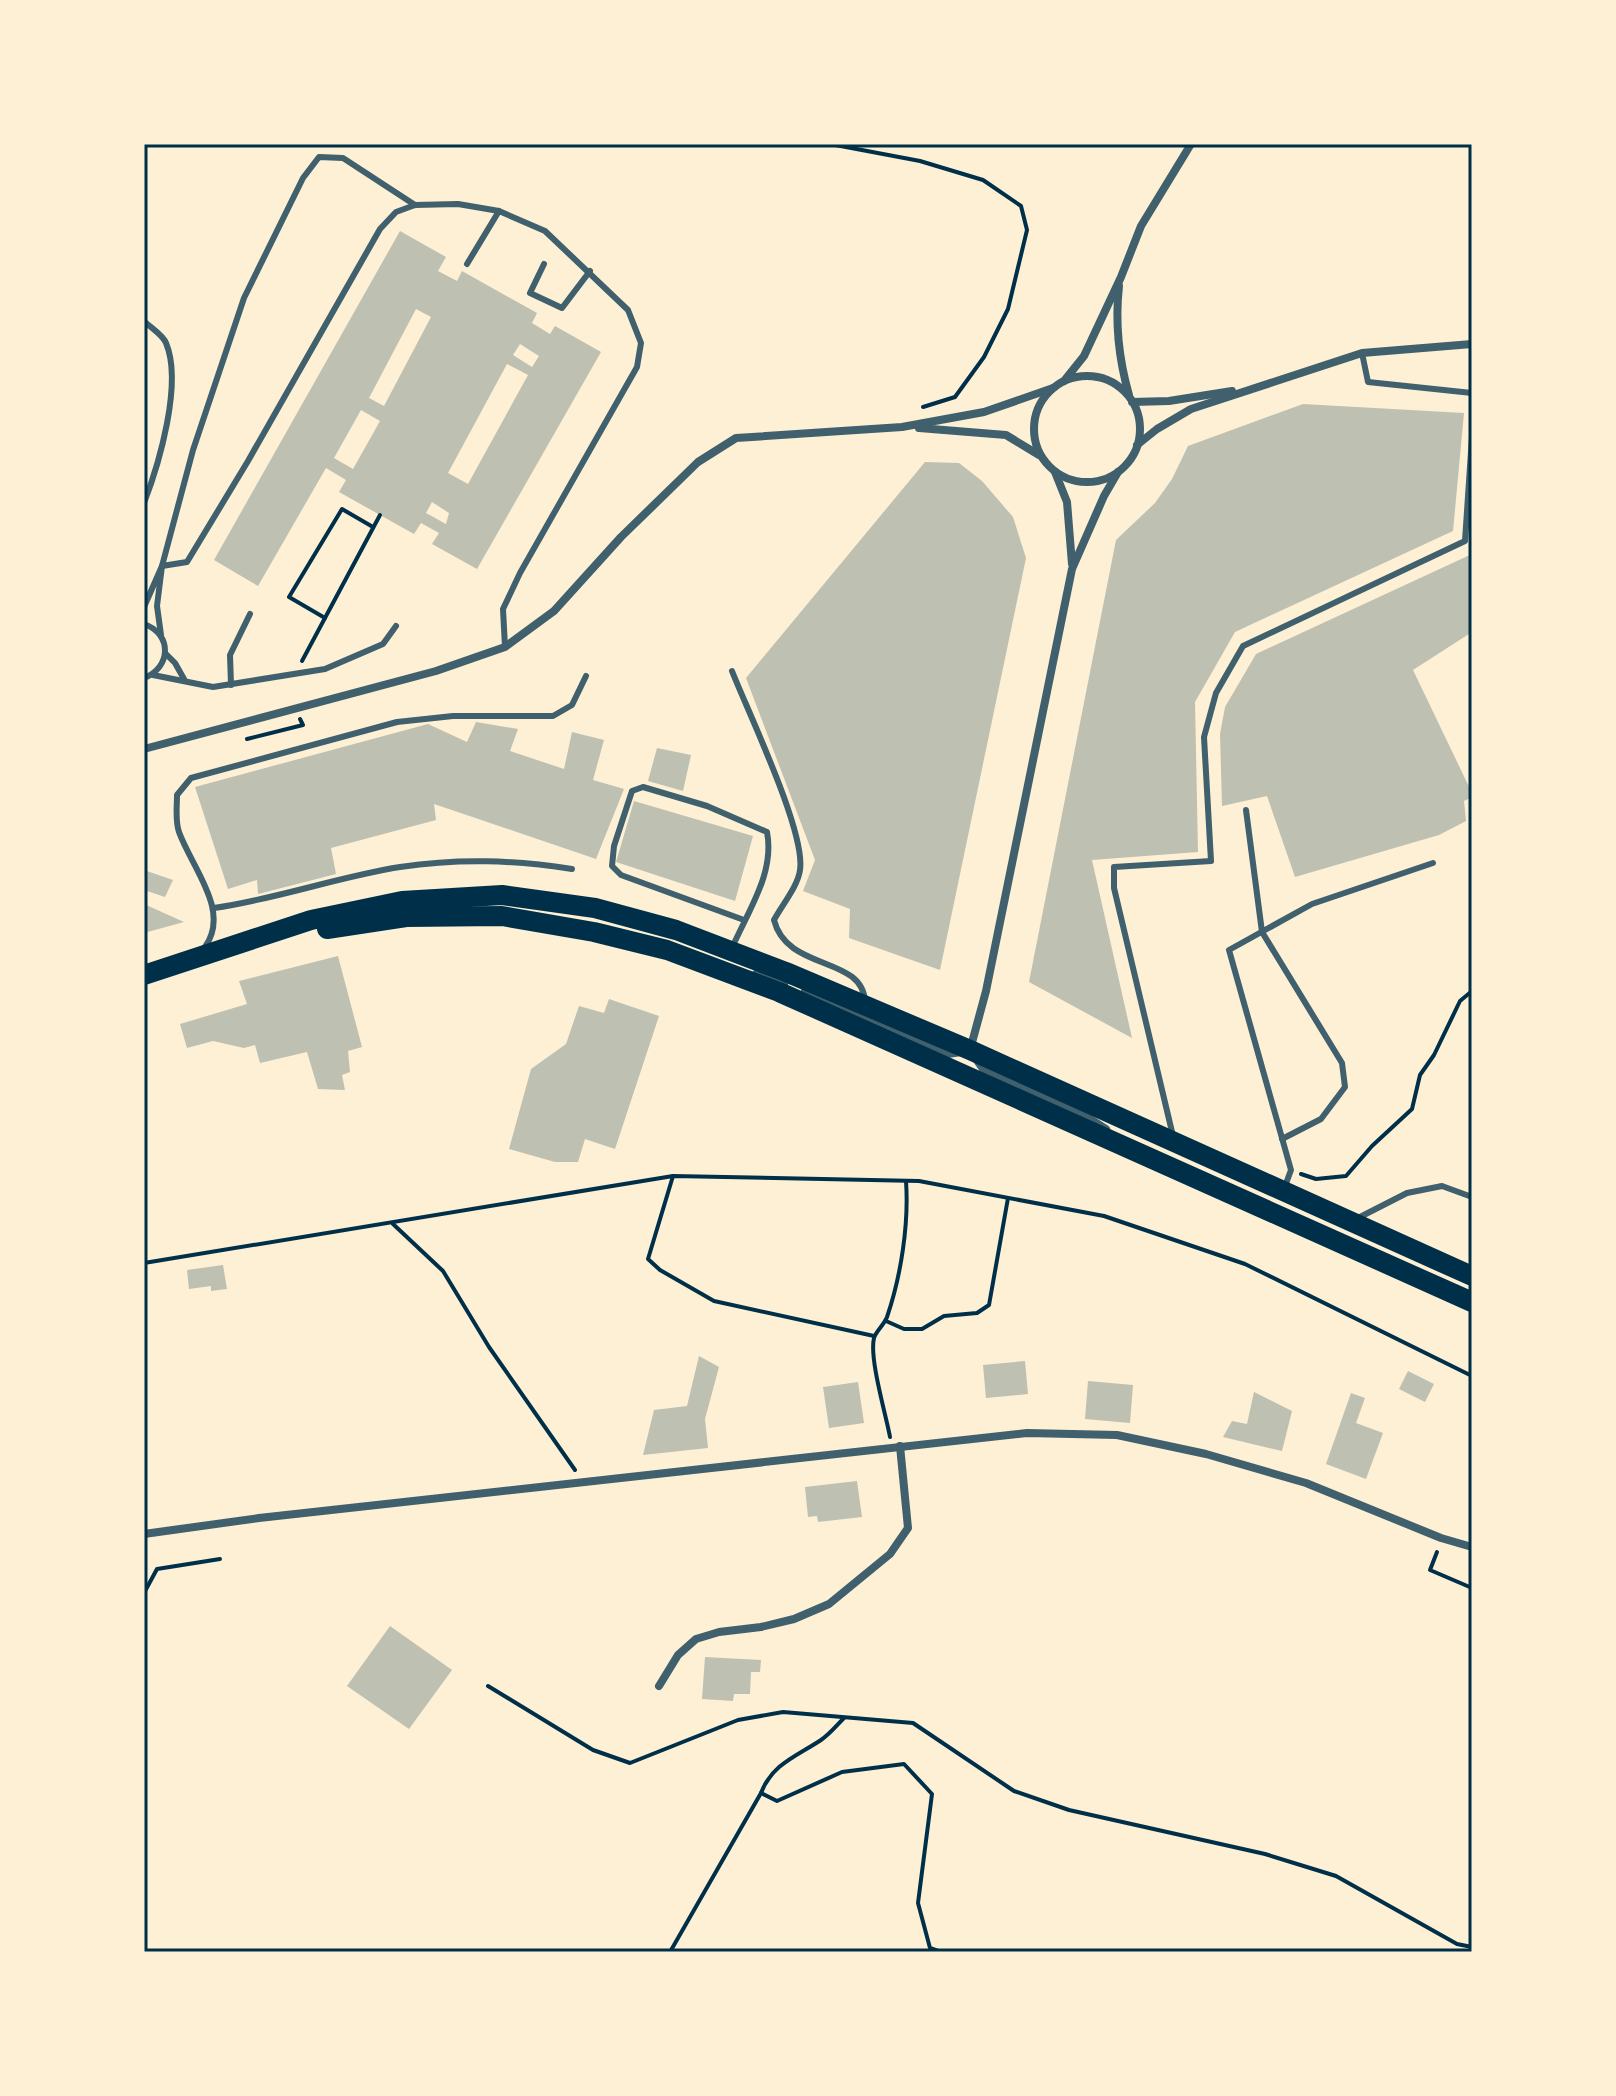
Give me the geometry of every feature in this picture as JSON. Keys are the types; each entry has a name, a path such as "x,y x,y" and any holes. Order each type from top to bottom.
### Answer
{"main road":[{"path":"144,975 311,920 402,901 502,895 595,908 676,930 866,1006 1472,1276"},
{"path":"195,959 314,931 422,917 502,916 594,932 667,950 779,992 1472,1302"}],"street":[{"path":"1064,381 1084,356 1141,226 1191,144"},
{"path":"1121,277 1117,307 1121,368 1138,416 1140,431 1137,445 1104,496 1072,569 986,991 970,1050 983,1069 1086,1116 1148,1157"},
{"path":"1137,445 1191,409 1362,353 1472,344"},
{"path":"144,749 436,671 505,647 554,611 621,537 698,462 736,438 902,427 984,412 1082,376 1100,378 1116,385 1131,400 1169,401 1260,386"},
{"path":"1041,456 1035,442 1036,413 1053,388"},
{"path":"902,427 1006,435 1041,456 1055,472 1067,502 1072,569"},
{"path":"1055,472 1080,482 1093,482 1118,472"},
{"path":"667,950 783,981 948,1054 970,1050"},
{"path":"144,1534 259,1518 1027,1433 1117,1435 1206,1454 1306,1483 1441,1538 1472,1547"},
{"path":"659,1686 678,1655 696,1639 794,1619 829,1604 890,1554 908,1528 896,1447"}],"lane":[{"path":"153,675 164,662 166,654 157,606 162,566 193,450 244,298 303,178 319,157 343,158 415,205"},
{"path":"162,566 187,562 380,229 396,212 415,205 458,204 499,211 545,231 590,271 628,310 641,343 637,367 520,573 503,609 505,647"},
{"path":"467,264 499,211"},
{"path":"544,264 530,293 562,308 590,271"},
{"path":"144,321 166,341 171,366 170,405 163,444 144,503"},
{"path":"1362,353 1368,382 1472,393"},
{"path":"1175,1143 1114,888 1114,867 1211,861 1204,737 1216,693 1243,646 1465,541 1472,437"},
{"path":"144,607 162,566"},
{"path":"231,685 230,655 250,614"},
{"path":"144,624 161,635"},
{"path":"144,678 153,675 184,679 213,687 325,669 383,644 396,626"},
{"path":"166,654 184,679"},
{"path":"732,671 784,800 801,855 800,874 774,920 777,934 795,951 855,977 865,994 866,1006"},
{"path":"195,959 208,945 215,927 214,908 178,828 177,795 191,778 397,722 453,716 553,716 572,705 586,676"},
{"path":"730,951 765,874 770,850 767,832 707,806 643,787 632,791 614,846 612,866 621,875 744,920"},
{"path":"1246,810 1262,932 1342,1063 1345,1087 1321,1119 1282,1139"},
{"path":"214,908 261,901 333,881 401,867 463,860 519,861 572,869"},
{"path":"1283,1193 1291,1170 1229,950 1312,904 1433,863"},
{"path":"1350,1222 1407,1193 1442,1186 1472,1197"}],"path":[{"path":"830,144 920,161 983,180 1021,206 1027,230 1008,309 984,357 955,397 920,408 902,427"},
{"path":"325,618 289,597 342,509 373,527"},
{"path":"1291,1170 1316,1179 1346,1176 1372,1146 1412,1109 1420,1075 1434,1055 1460,1001 1472,991"},
{"path":"673,1176 648,1259 660,1270 714,1301 874,1336"},
{"path":"144,1263 673,1176 906,1181 1104,1216 1245,1264 1472,1376"},
{"path":"896,1447 873,1352 874,1336 886,1321 903,1241 906,1181"},
{"path":"886,1321 904,1329 922,1329 944,1316 977,1313 989,1305 1008,1198"},
{"path":"392,1223 443,1271 489,1347 583,1481"},
{"path":"1441,1538 1430,1570 1472,1588"},
{"path":"144,1593 157,1569 220,1559"},
{"path":"488,1686 593,1750 630,1763 738,1720 783,1712 913,1723 1014,1791 1069,1810 1265,1854 1336,1876 1457,1944 1472,1947"},
{"path":"670,1952 766,1780 784,1761 823,1739 844,1718"},
{"path":"761,1793 777,1801 842,1772 904,1764 932,1794 918,1903 930,1948 941,1952"}],"building":[{"path":"400,231 446,257 438,271 457,281 462,271 537,313 532,323 550,334 555,326 601,352 477,569 432,544 439,533 421,523 414,534 339,492 346,480 326,468 258,586 214,560","holes":["416,309 431,317 384,406 369,398","520,344 539,356 532,367 513,355","507,364 528,375 468,484 448,473","361,410 380,421 353,469 334,458","432,502 449,513 446,524 426,513"]},
{"path":"1303,404 1464,413 1453,531 1235,632 1195,702 1198,852 1092,860 1132,1038 1029,982 1116,540 1155,503 1172,479 1188,446"},
{"path":"925,462 959,463 982,481 1013,517 1026,558 940,970 849,938 850,909 803,891 815,860 746,678"},
{"path":"1472,554 1472,632 1413,670 1472,793 1472,797 1464,801 1466,821 1439,835 1295,877 1267,796 1222,806 1220,734 1225,707 1256,654"},
{"path":"476,722 518,729 510,751 564,769 572,732 604,740 593,780 624,789 596,859 434,804 436,820 331,848 336,874 258,894 257,880 228,889 195,787 428,724 467,742"},
{"path":"657,748 691,755 683,791 648,781"},
{"path":"634,801 753,836 735,901 616,862"},
{"path":"144,870 173,880 165,897 144,890"},
{"path":"144,904 184,922 144,933"},
{"path":"338,956 362,1047 348,1051 350,1072 342,1075 345,1090 318,1089 307,1052 260,1063 255,1045 244,1048 213,1041 187,1048 180,1024 247,1004 239,981"},
{"path":"609,999 659,1016 615,1149 585,1139 578,1162 555,1162 509,1149 531,1069 566,1044 579,1006 604,1013"},
{"path":"223,1265 227,1289 211,1291 211,1286 189,1289 187,1270"},
{"path":"699,1356 719,1367 705,1419 708,1448 643,1455 654,1410 687,1406"},
{"path":"1025,1361 1028,1394 986,1398 983,1365"},
{"path":"1408,1371 1434,1384 1425,1402 1399,1389"},
{"path":"1088,1381 1133,1385 1130,1423 1085,1419"},
{"path":"858,1382 864,1423 829,1428 823,1387"},
{"path":"1254,1392 1292,1411 1282,1451 1223,1437 1232,1421 1247,1424"},
{"path":"1351,1393 1365,1398 1356,1423 1383,1433 1366,1479 1326,1464"},
{"path":"857,1481 862,1517 818,1522 817,1516 808,1517 805,1487"},
{"path":"390,1626 452,1670 409,1729 347,1686"},
{"path":"705,1657 761,1660 760,1672 751,1672 750,1694 734,1694 733,1701 702,1699"}]}
